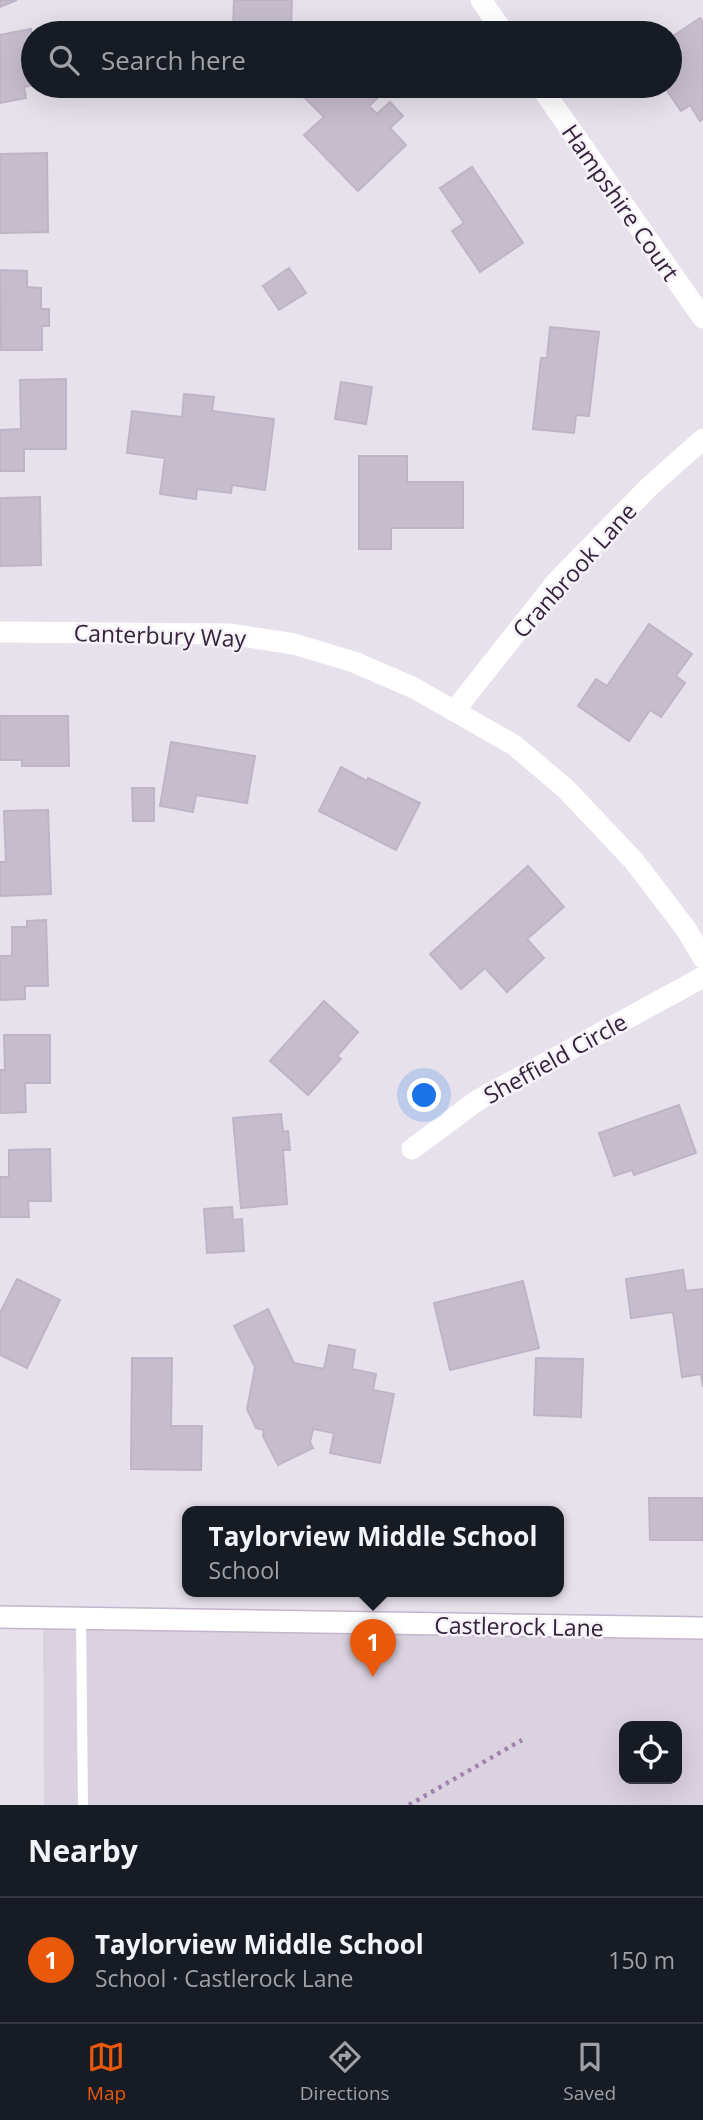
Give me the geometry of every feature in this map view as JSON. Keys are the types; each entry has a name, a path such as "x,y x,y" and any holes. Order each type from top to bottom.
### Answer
{"street":[{"path":"481,0 496,21"},
{"name":"Hampshire Court","path":"548,98 703,318"},
{"name":"Cranbrook Lane","path":"455,710 558,581 649,487 703,439"},
{"name":"Canterbury Way","path":"0,632 229,634 294,644 354,662 414,688 514,746 566,789 634,861 686,929 703,958"},
{"name":"Sheffield Circle","path":"412,1149 478,1100 703,976"},
{"name":"Castlerock Lane","path":"0,1617 703,1628"}],"lane":[{"path":"81,1619 83,1805"}],"path":[{"path":"409,1805 522,1740"}],"shaded area":[{"path":"43,1617 703,1628 703,1805 44,1805"}],"building":[{"path":"0,0 17,0 0,7"},
{"path":"234,0 292,0 291,21 233,21"},
{"path":"700,18 703,22 703,119 700,121 690,105 681,111 672,98 682,98 682,30"},
{"path":"21,31 21,98 26,98 0,103 0,35"},
{"path":"305,98 378,98 369,106 377,114 390,102 403,116 390,128 406,145 358,191 304,135 324,117"},
{"path":"47,153 48,232 0,233 0,154"},
{"path":"472,167 523,243 480,272 452,231 464,223 440,188"},
{"path":"289,268 306,293 279,310 263,286"},
{"path":"0,270 27,271 27,287 41,288 41,309 49,309 49,326 42,326 42,350 1,350"},
{"path":"550,327 599,332 589,416 576,415 574,433 533,429 541,358 547,358"},
{"path":"66,379 66,449 24,449 24,471 0,471 0,430 21,429 20,380"},
{"path":"341,382 372,387 366,424 335,419"},
{"path":"184,394 214,397 212,411 274,419 265,490 232,485 231,493 197,489 196,499 160,494 165,458 127,453 132,411 182,417"},
{"path":"359,456 407,456 407,482 463,482 463,528 391,528 391,549 359,549"},
{"path":"40,497 41,565 0,566 0,498"},
{"path":"649,624 692,654 676,676 685,683 661,717 650,710 629,741 578,706 596,679 607,686"},
{"path":"0,716 68,716 69,766 22,766 22,760 0,760"},
{"path":"171,742 255,756 247,803 196,795 193,812 160,806"},
{"path":"341,767 420,803 396,850 319,811"},
{"path":"132,788 154,788 154,821 133,821"},
{"path":"48,810 51,894 0,896 0,862 6,862 4,811"},
{"path":"528,866 564,907 527,939 544,958 507,992 485,968 461,989 430,954"},
{"path":"46,920 48,986 25,986 25,999 0,1000 0,956 12,956 12,927 27,927 27,921"},
{"path":"324,1001 358,1032 337,1056 341,1059 308,1095 270,1061"},
{"path":"4,1035 50,1035 50,1083 25,1083 26,1112 0,1113 0,1070 5,1070"},
{"path":"679,1105 696,1153 634,1175 632,1170 614,1176 599,1133"},
{"path":"281,1114 283,1132 288,1131 290,1150 283,1150 287,1204 241,1208 233,1118"},
{"path":"50,1149 51,1201 28,1201 29,1217 0,1217 0,1177 9,1177 9,1150"},
{"path":"232,1207 233,1220 242,1219 244,1251 207,1253 204,1209"},
{"path":"683,1270 686,1291 703,1289 703,1387 701,1374 682,1377 673,1312 631,1318 626,1279"},
{"path":"17,1279 60,1300 27,1368 0,1355 0,1313"},
{"path":"523,1281 539,1348 450,1370 434,1303"},
{"path":"268,1309 294,1363 324,1369 329,1345 355,1350 352,1369 376,1374 373,1390 394,1394 380,1463 330,1453 334,1433 313,1429 310,1442 313,1448 278,1465 263,1436 264,1430 256,1428 247,1409 255,1367 234,1326"},
{"path":"132,1358 172,1358 171,1426 202,1426 201,1470 131,1469"},
{"path":"536,1358 583,1359 581,1417 534,1415"},
{"path":"649,1498 703,1498 703,1540 650,1540"}],"place":[{"name":"Taylorview Middle School","path":"373,1677"}]}
